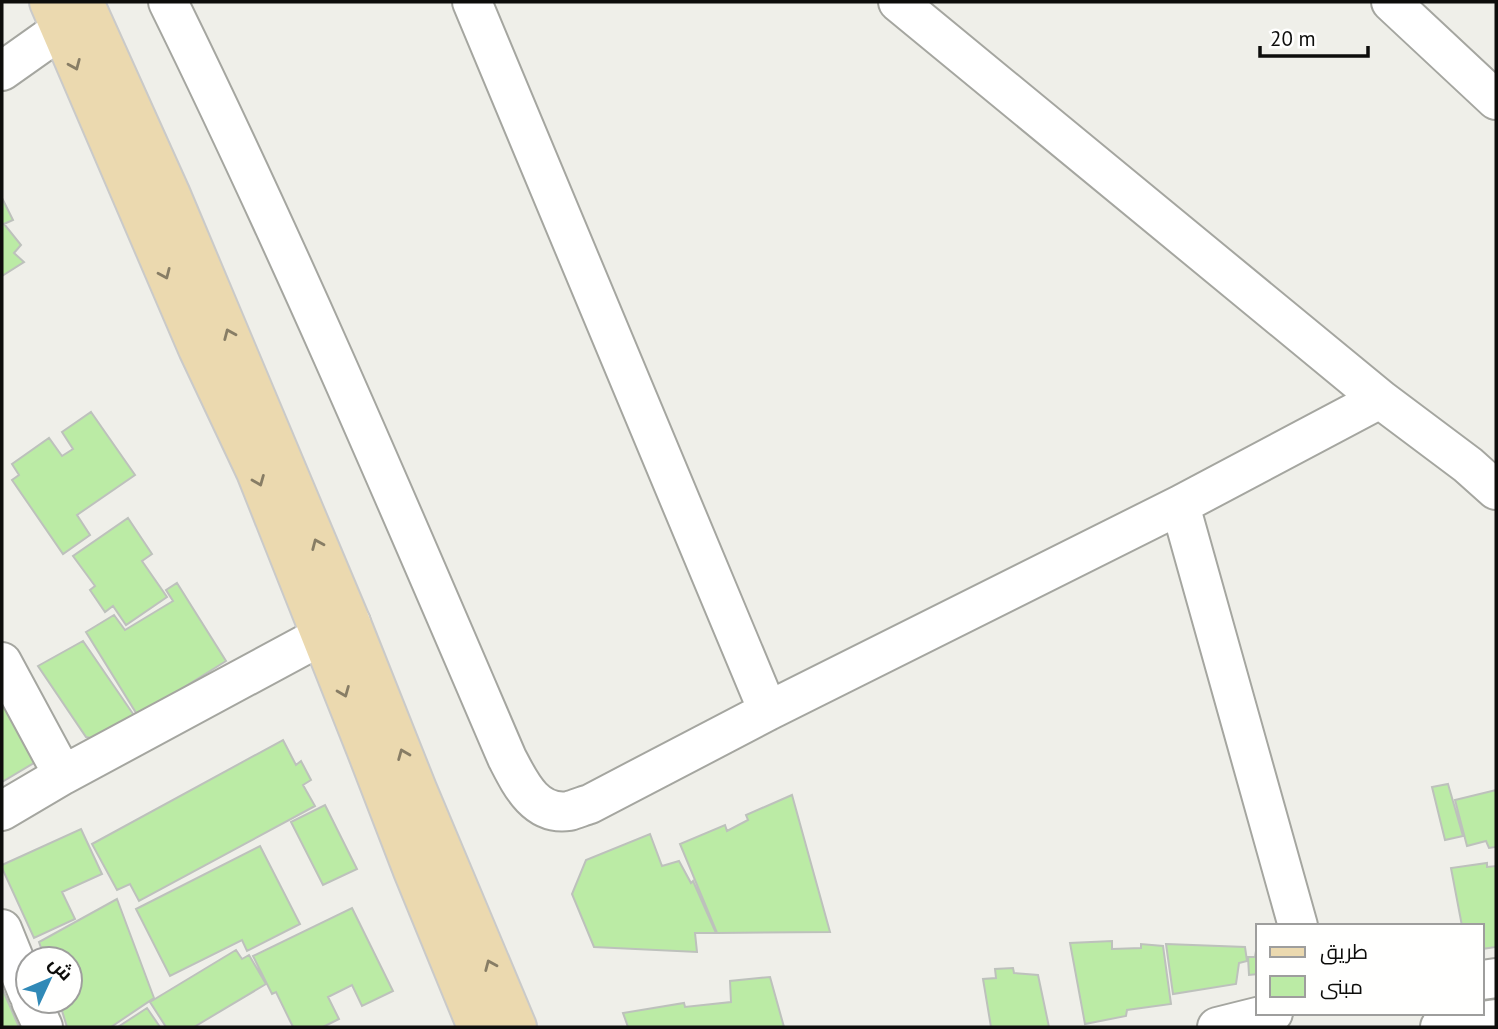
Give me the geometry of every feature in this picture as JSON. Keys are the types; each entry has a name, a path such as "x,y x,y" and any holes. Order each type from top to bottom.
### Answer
{"main road":[{"path":"76,8 171,195 336,630 413,871 477,1027"},
{"path":"336,630 437,838 517,1027"}],"street":[{"path":"168,2 307,296 507,758 527,794 541,806 558,811 590,804 768,711 1180,505 1380,399"},
{"path":"471,2 768,711"},
{"path":"898,2 1380,399 1468,465 1496,490"},
{"path":"1391,2 1496,100"},
{"path":"2,71 76,8"},
{"path":"1180,505 1297,924"},
{"path":"2,811 63,775 336,630"},
{"path":"2,662 63,775"},
{"path":"2,929 14,959"},
{"path":"1217,1027 1265,1015"},
{"path":"1440,1027 1496,1019"}],"building":[{"path":"2,198 13,220 4,224 21,245 14,253 24,262 2,276"},
{"path":"91,412 135,475 77,515 90,535 63,554 12,480 19,475 12,464 49,438 62,456 73,449 62,432"},
{"path":"128,518 152,554 142,561 167,597 126,625 113,606 105,612 90,590 95,586 73,556"},
{"path":"177,583 226,661 138,716 86,632 114,615 125,630 173,601 166,590"},
{"path":"83,641 140,724 105,741 86,737 38,666"},
{"path":"2,687 44,757 2,782"},
{"path":"283,740 296,765 301,761 311,780 303,785 315,806 139,901 130,884 117,890 92,844"},
{"path":"1448,784 1463,836 1445,840 1432,787"},
{"path":"1496,790 1496,847 1489,848 1486,841 1467,846 1455,800"},
{"path":"792,795 830,932 717,933 680,844 725,825 727,831 748,820 746,815"},
{"path":"325,805 357,869 323,885 291,822"},
{"path":"81,829 102,874 62,892 75,919 34,938 2,865"},
{"path":"650,834 662,866 679,861 691,883 693,881 716,933 695,933 697,952 594,947 572,894 586,860"},
{"path":"260,846 300,924 247,951 242,940 170,976 136,909"},
{"path":"1487,863 1487,867 1496,866 1496,947 1484,949 1484,924 1462,924 1451,868"},
{"path":"117,899 154,998 111,1027 67,1027 63,1015 84,1015 84,945 40,945 39,942"},
{"path":"352,908 393,991 362,1006 352,985 328,997 339,1019 323,1027 293,1027 276,992 272,994 253,956"},
{"path":"1112,941 1112,949 1141,948 1141,944 1163,946 1171,1004 1127,1010 1126,1016 1085,1024 1070,943"},
{"path":"1166,944 1245,947 1247,961 1239,963 1236,984 1173,994"},
{"path":"236,950 242,959 249,955 266,984 194,1027 166,1027 150,1002"},
{"path":"1256,951 1256,974 1249,975 1248,957 1255,957"},
{"path":"1013,968 1014,973 1038,975 1049,1027 991,1027 983,979 996,978 995,969"},
{"path":"770,977 784,1027 628,1027 623,1013 684,1003 685,1007 731,1002 730,981"},
{"path":"2,988 19,1027 2,1027"},
{"path":"147,1008 160,1027 118,1027"}]}
